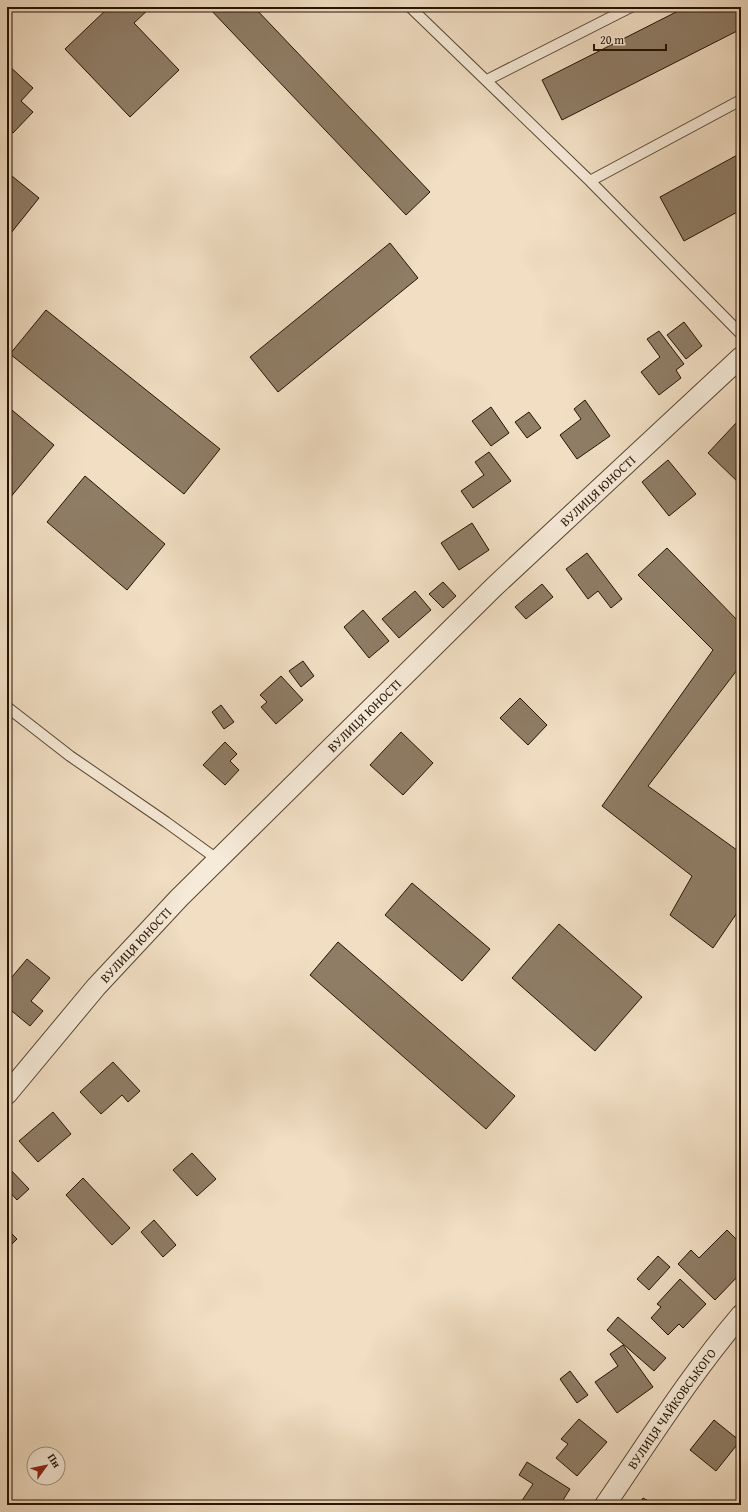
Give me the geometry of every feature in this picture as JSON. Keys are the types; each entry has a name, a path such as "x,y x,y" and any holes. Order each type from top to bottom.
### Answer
{"street":[{"name":"ВУЛИЦЯ ЮНОСТІ","path":"7,1094 96,987 168,909 217,859 495,586 741,357"},
{"name":"ВУЛИЦЯ ЧАЙКОВСЬКОГО","path":"605,1505 684,1389 741,1315"}],"lane":[{"path":"410,7 590,180 741,334"},
{"path":"487,80 631,7"},
{"path":"590,180 741,100"},
{"path":"7,707 70,756 217,859"}],"building":[{"path":"109,7 151,7 134,23 179,70 130,117 65,49"},
{"path":"208,7 254,7 430,192 406,215"},
{"path":"686,7 741,7 741,29 562,120 542,80"},
{"path":"7,64 33,88 21,101 33,112 13,133 7,128"},
{"path":"741,153 741,210 684,241 660,197"},
{"path":"7,172 39,198 11,233 7,230"},
{"path":"390,243 418,278 278,392 250,357"},
{"path":"46,310 220,449 184,494 10,354"},
{"path":"684,322 702,346 686,359 667,335"},
{"path":"659,331 684,364 676,370 681,378 659,395 641,372 660,357 647,339"},
{"path":"585,400 610,436 577,459 560,435 581,419 574,409"},
{"path":"7,406 54,445 9,499 7,498"},
{"path":"491,407 509,433 491,446 472,421"},
{"path":"529,412 541,428 527,438 515,422"},
{"path":"737,422 741,426 741,485 708,453"},
{"path":"489,452 511,481 473,508 461,491 484,475 475,462"},
{"path":"668,460 696,494 669,516 642,482"},
{"path":"85,476 165,544 127,590 47,522"},
{"path":"472,523 489,550 459,570 441,543"},
{"path":"667,548 741,624 741,665 648,786 741,853 741,907 713,948 670,915 692,876 602,806 713,650 638,575"},
{"path":"587,553 622,599 611,608 598,591 588,599 566,569"},
{"path":"443,582 456,596 443,608 429,594"},
{"path":"542,584 553,597 526,619 515,607"},
{"path":"415,591 431,610 399,638 382,619"},
{"path":"363,610 389,641 369,658 344,627"},
{"path":"303,661 314,676 301,687 289,671"},
{"path":"281,676 303,700 276,724 261,707 267,702 260,695"},
{"path":"520,698 547,725 528,745 500,718"},
{"path":"221,705 234,722 224,729 212,712"},
{"path":"401,732 433,763 403,795 370,765"},
{"path":"225,742 237,754 230,761 239,770 225,785 203,765"},
{"path":"412,883 490,949 462,981 385,915"},
{"path":"559,924 642,997 595,1051 512,978"},
{"path":"338,942 515,1096 486,1129 310,975"},
{"path":"27,959 50,978 31,1001 43,1011 30,1026 7,1007 7,983"},
{"path":"113,1062 140,1091 128,1102 122,1095 101,1114 80,1092"},
{"path":"53,1112 71,1134 38,1162 19,1141"},
{"path":"192,1153 216,1179 197,1196 173,1170"},
{"path":"7,1166 29,1189 17,1200 7,1189"},
{"path":"83,1178 130,1228 112,1245 66,1195"},
{"path":"154,1220 176,1245 163,1257 141,1232"},
{"path":"7,1229 17,1239 7,1249"},
{"path":"727,1230 741,1244 741,1273 715,1300 678,1264 691,1250 699,1258"},
{"path":"658,1256 670,1267 649,1290 637,1279"},
{"path":"680,1279 706,1304 683,1328 679,1324 668,1335 651,1318 661,1307 657,1304"},
{"path":"618,1317 666,1358 654,1371 607,1330"},
{"path":"623,1345 653,1387 617,1413 595,1382 618,1366 610,1354"},
{"path":"741,1368 741,1379 736,1375"},
{"path":"570,1371 588,1395 577,1403 560,1379"},
{"path":"579,1419 607,1442 577,1476 556,1458 568,1444 561,1439"},
{"path":"714,1420 740,1441 716,1471 690,1450"},
{"path":"527,1462 570,1489 560,1505 519,1505 533,1484 519,1475"},
{"path":"643,1498 656,1505 639,1505"}]}
